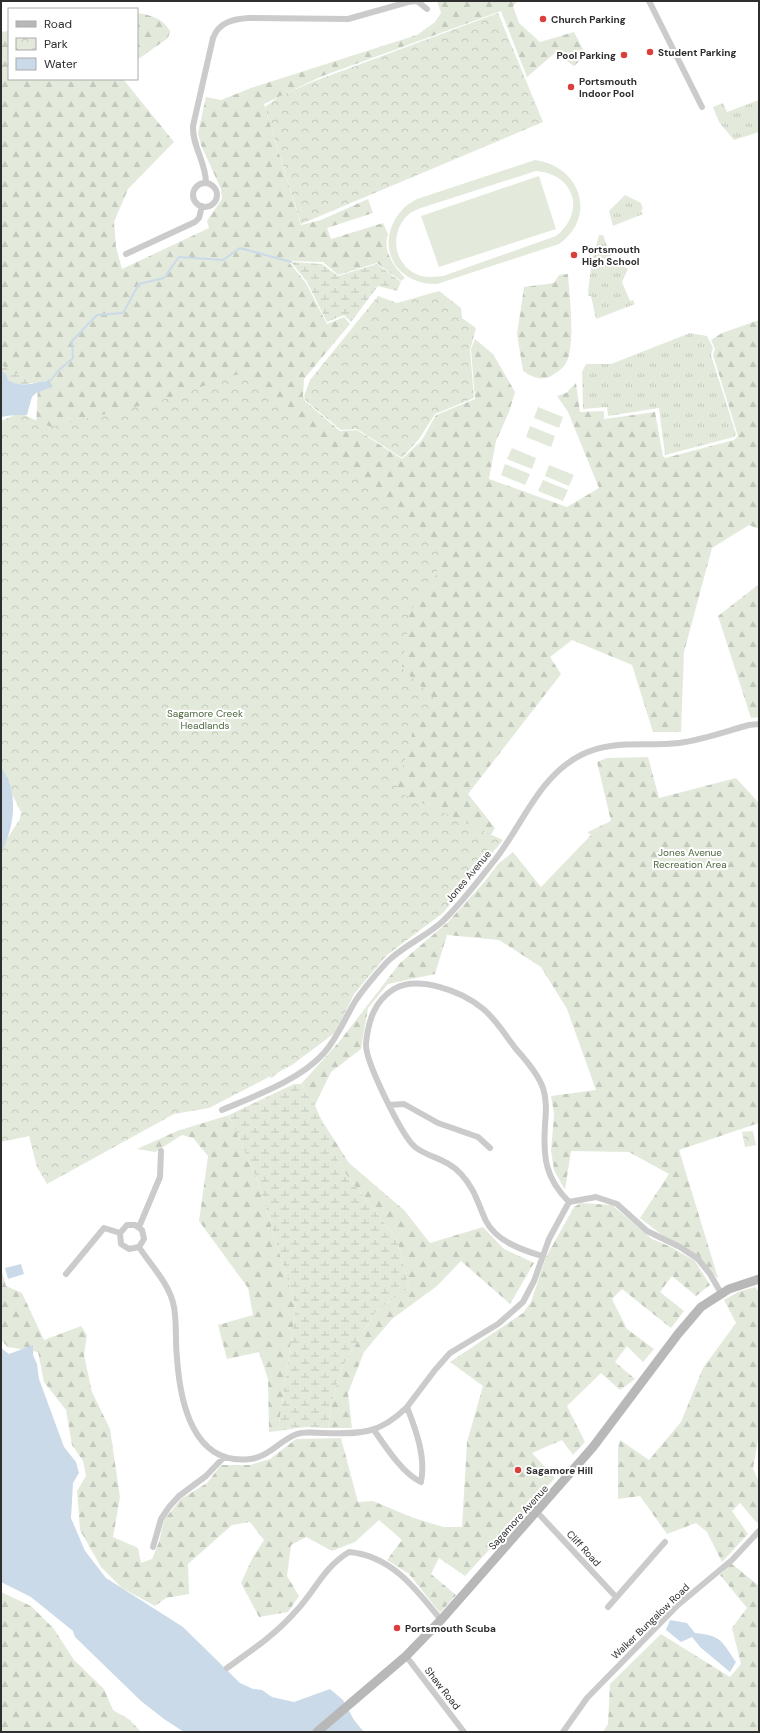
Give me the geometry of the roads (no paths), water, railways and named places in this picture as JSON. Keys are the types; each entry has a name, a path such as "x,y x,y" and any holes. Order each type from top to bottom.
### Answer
{"main road":[{"name":"Sagamore Avenue","path":"317,1732 354,1702 406,1656 441,1620 593,1447 689,1320 702,1307 721,1293 759,1279"}],"street":[{"path":"206,183 204,165 194,139 193,126 213,38 220,26 233,20 249,18 348,19 408,2 417,1 427,9"},
{"path":"649,1 702,107"},
{"path":"206,183 215,188 216,197 210,206 202,206 195,201 193,194 196,187 206,183"},
{"path":"126,254 195,222 199,218 202,206"},
{"name":"Jones Avenue","path":"222,1110 294,1077 310,1067 324,1053 337,1036 366,986 396,954 427,934 443,921 459,904 502,850 550,779 570,761 604,746 643,743 678,743 749,725 759,724"},
{"path":"542,1256 504,1241 495,1233 487,1222 481,1205 469,1183 451,1164 420,1150 410,1142 389,1105 366,1050 367,1032 374,1010 384,995 400,986 419,984 445,988 481,1007 491,1017 542,1086 547,1099 544,1138 547,1172 569,1202"},
{"path":"389,1105 404,1104 427,1118 478,1137 490,1148"},
{"path":"139,1227 160,1178 161,1151"},
{"path":"139,1247 170,1294 174,1307 177,1360 181,1395 189,1419 199,1438 213,1452 224,1457 241,1460 262,1456 298,1434 352,1434 374,1430 390,1422 407,1407 450,1353 498,1324 523,1302 534,1281 542,1256 557,1222 569,1202 596,1197 606,1199 617,1204 647,1231 680,1247 698,1259 710,1274 721,1293"},
{"path":"127,1225 135,1225 139,1227 144,1234 144,1239 139,1247 129,1249 125,1248 119,1238 120,1233 127,1225"},
{"path":"66,1274 104,1228 120,1233"},
{"path":"374,1430 399,1462 416,1480 421,1482 423,1462 407,1407"},
{"path":"153,1547 161,1519 169,1507 179,1496 191,1489 206,1476 224,1457"},
{"name":"Cliff Road","path":"537,1512 616,1598"},
{"name":"Walker Bungalow Road","path":"563,1732 587,1698 678,1605 732,1560 759,1531"},
{"path":"608,1607 665,1542"},
{"path":"228,1668 288,1620 298,1610 330,1566 349,1552 364,1554 400,1575 411,1584 441,1620"},
{"name":"Shaw Road","path":"406,1656 464,1732"}],"water":[{"path":"1,370 7,375 8,380 18,384 48,381 52,387 33,396 27,415 11,415 1,417"},
{"path":"1,767 11,788 13,810 12,821 6,844 1,854"},
{"path":"21,1264 24,1274 8,1279 5,1268"},
{"path":"33,1345 33,1355 37,1364 39,1379 64,1447 76,1462 79,1473 73,1483 71,1518 85,1551 106,1578 183,1627 240,1683 253,1689 262,1690 272,1697 294,1702 330,1689 343,1700 354,1720 364,1732 184,1732 141,1701 75,1637 73,1631 31,1597 1,1582 1,1348 9,1354"},
{"path":"670,1620 687,1623 695,1633 711,1636 724,1644 736,1662 730,1672 700,1647 692,1637 681,1642 666,1630"}],"waterway":[{"path":"48,381 51,380 59,370 73,358 72,341 97,315 123,313 139,284 164,278 179,257 223,260 240,248 291,262"}],"place":[{"name":"Church Parking","path":"543,19"},
{"name":"Student Parking","path":"650,52"},
{"name":"Pool Parking","path":"624,55"},
{"name":"Portsmouth Indoor Pool","path":"571,87"},
{"name":"Portsmouth High School","path":"574,255"},
{"name":"Sagamore Hill","path":"518,1470"},
{"name":"Portsmouth Scuba","path":"397,1628"}],"park label":[{"name":"Sagamore Creek Headlands","path":"205,718"},
{"name":"Jones Avenue Recreation Area","path":"690,858"}]}
